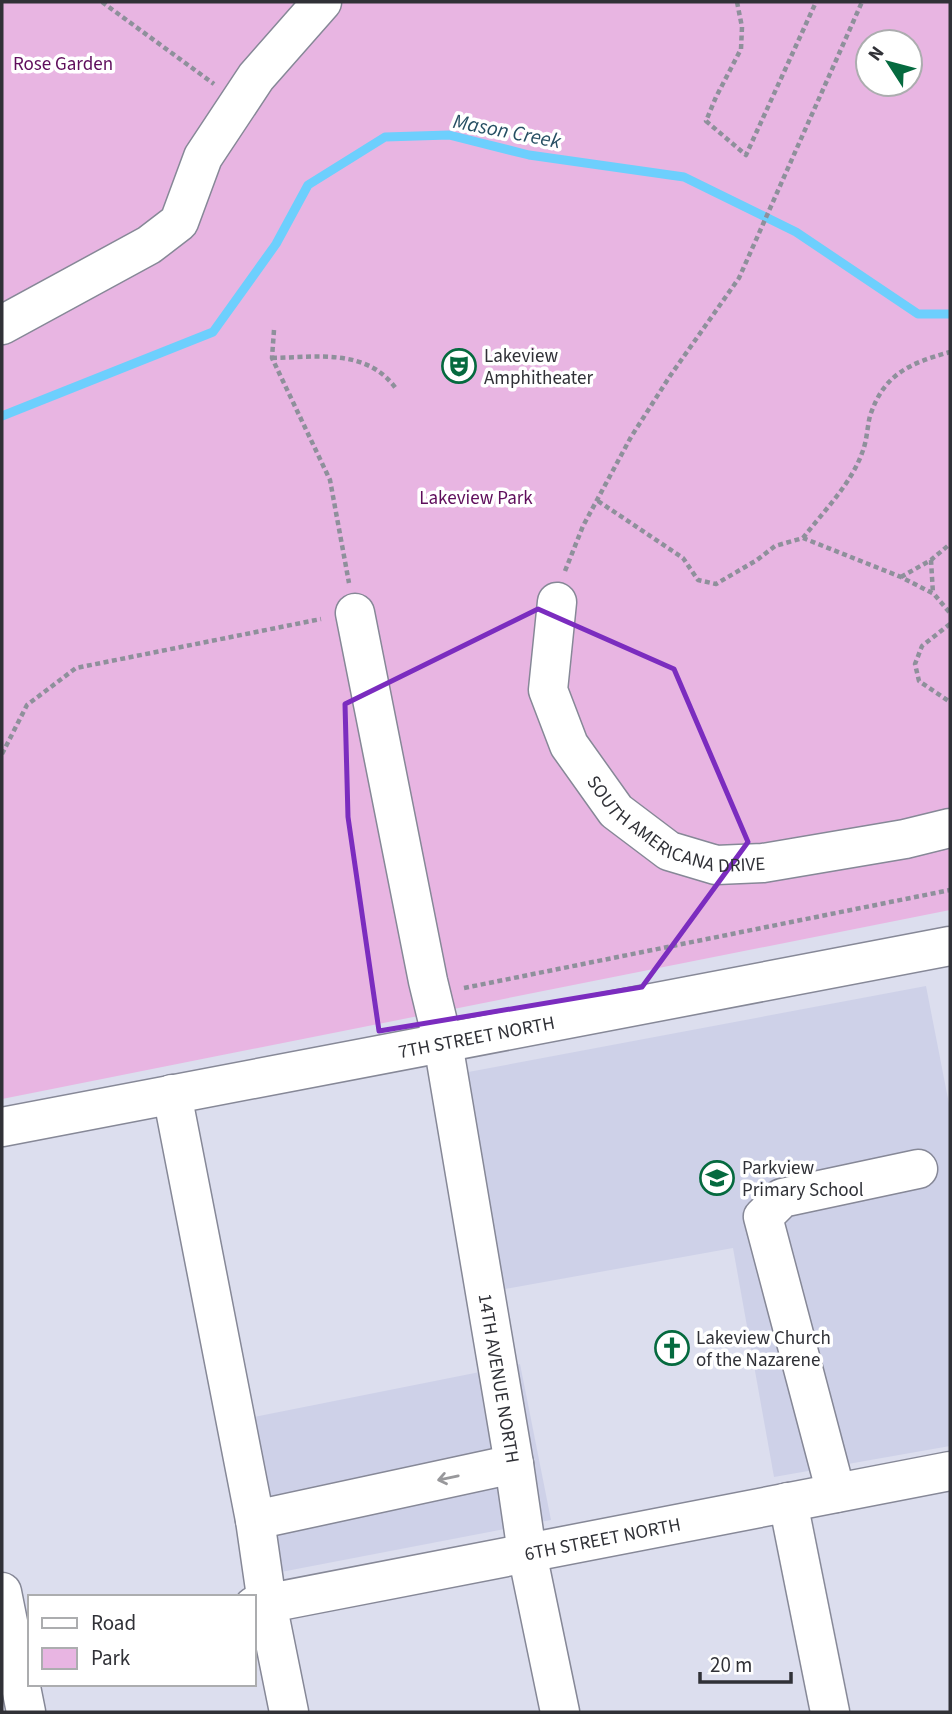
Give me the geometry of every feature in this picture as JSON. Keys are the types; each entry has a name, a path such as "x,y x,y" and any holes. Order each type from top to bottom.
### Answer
{"street":[{"path":"2,325 149,245 179,222 203,157 256,77 321,2"},
{"name":"SOUTH AMERICANA DRIVE","path":"557,603 548,690 569,745 616,811 669,851 716,865 763,863 905,839 950,828"},
{"name":"14TH AVENUE NORTH","path":"355,612 428,981 443,1043 527,1553 560,1712"},
{"name":"7TH STREET NORTH","path":"2,1127 950,946"},
{"path":"172,1094 255,1520 260,1604 289,1712"},
{"path":"835,1493 763,1217 782,1198 918,1169"},
{"path":"255,1520 514,1464"},
{"name":"6TH STREET NORTH","path":"260,1604 950,1471"},
{"path":"788,1502 830,1712"},
{"path":"2,1592 26,1712"}],"path":[{"path":"102,2 208,81 244,95"},
{"path":"737,2 742,27 741,49 706,121 746,155 816,2"},
{"path":"557,603 569,558 583,526 631,437 739,278 862,2"},
{"path":"2,754 27,705 76,668 355,612 330,480 272,358 274,330"},
{"path":"598,501 683,558 698,580 716,584 775,546 803,538 844,485 862,454 871,414 892,376 917,361 950,352"},
{"path":"272,358 347,358 369,365 387,375 397,390"},
{"path":"803,538 901,577 933,594 950,613"},
{"path":"901,577 931,560 950,544"},
{"path":"931,560 933,594"},
{"path":"950,624 922,646 915,664 919,681 950,702"},
{"path":"452,990 950,890"}],"highlighted area":[{"path":"538,609 674,669 748,842 642,987 379,1031 348,817 345,704"}],"shaded area":[{"name":"Parkview Primary School","path":"926,986 950,1109 950,1446 774,1477 733,1248 505,1289 463,1073"},
{"path":"520,1364 551,1520 281,1572 254,1417"}],"green space":[{"name":"Lakeview Park","path":"2,2 950,2 950,910 2,1099"}],"waterway":[{"name":"Mason Creek","path":"2,416 213,332 276,244 308,185 385,137 449,135 529,155 684,177 796,232 918,314 950,314"}],"place":[{"name":"Lakeview Amphitheater","path":"459,366"},
{"name":"Parkview Primary School","path":"717,1178"},
{"name":"Lakeview Church of the Nazarene","path":"672,1348"}],"park label":[{"name":"Rose Garden","path":"63,63"}]}
